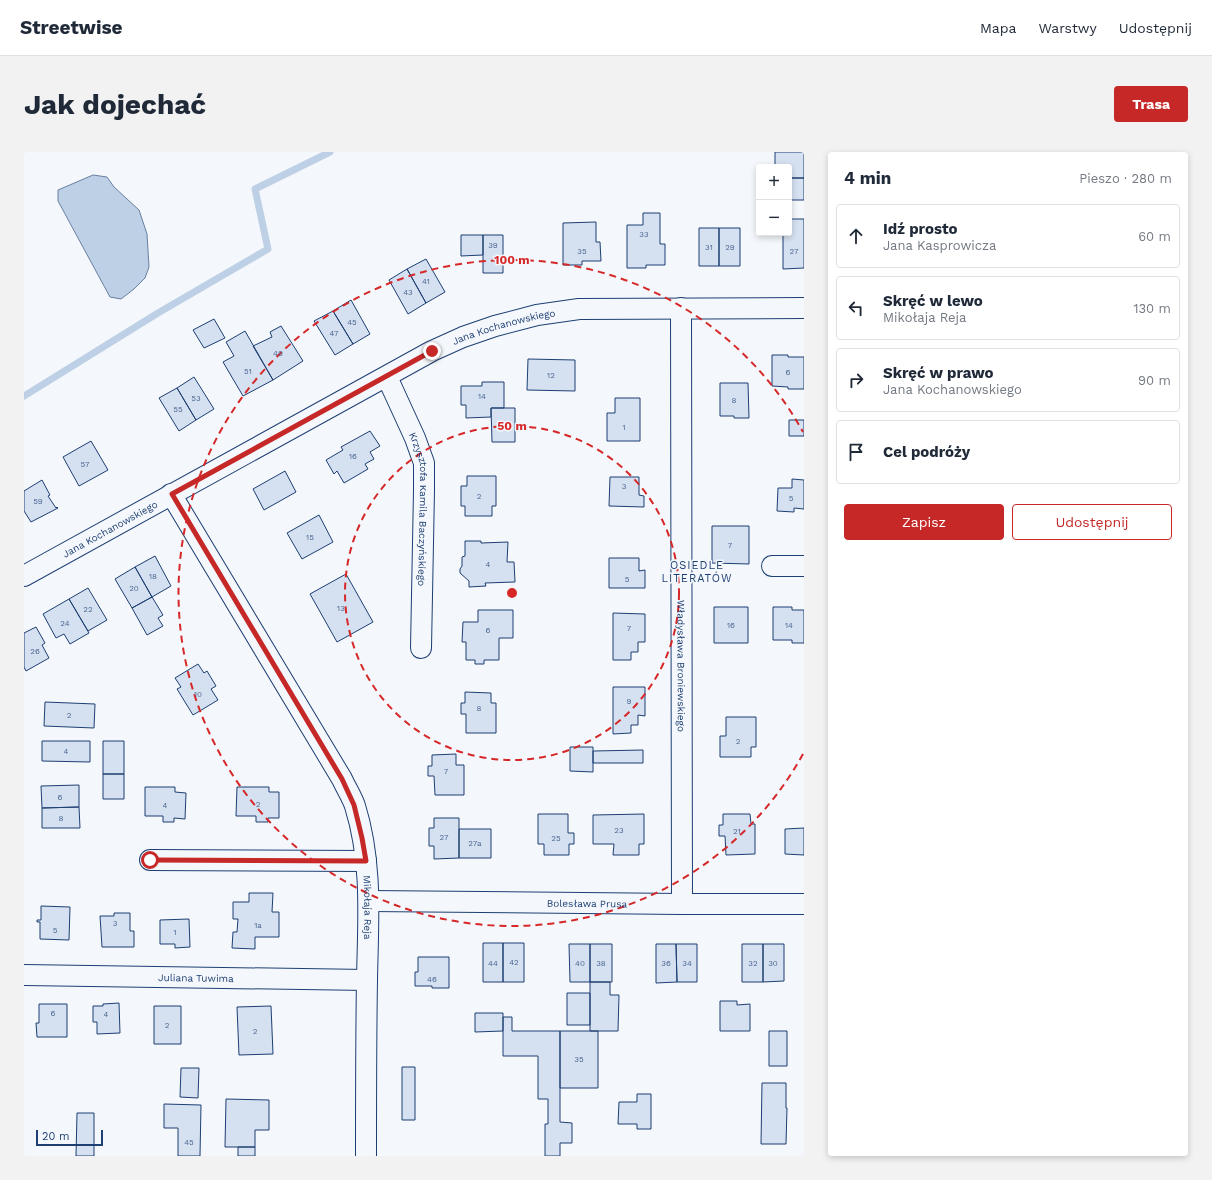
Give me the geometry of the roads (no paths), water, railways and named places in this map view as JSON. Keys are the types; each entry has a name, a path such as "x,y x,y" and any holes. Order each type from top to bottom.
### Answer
{"street":[{"name":"Władysława Broniewskiego","path":"681,308 682,904"},
{"name":"Jana Kochanowskiego","path":"24,576 432,351 463,337 495,326 538,315 579,310 804,308"},
{"name":"Krzysztofa Kamila Baczyńskiego","path":"386,377 415,438 424,463 421,648"},
{"name":"Mikołaja Reja","path":"172,494 342,779 354,805 366,861 369,901 366,1156"},
{"path":"772,566 804,566"},
{"path":"150,860 366,861"},
{"name":"Bolesława Prusa","path":"369,901 804,904"},
{"name":"Juliana Tuwima","path":"24,976 367,980"}],"water":[{"path":"93,175 107,177 114,187 139,210 147,234 149,267 145,278 121,299 110,297 58,201 58,190"}],"waterway":[{"path":"24,396 158,313 268,249 255,189 330,152"}],"district":[{"name":"OSIEDLE LITERATÓW","path":"697,571"}]}
